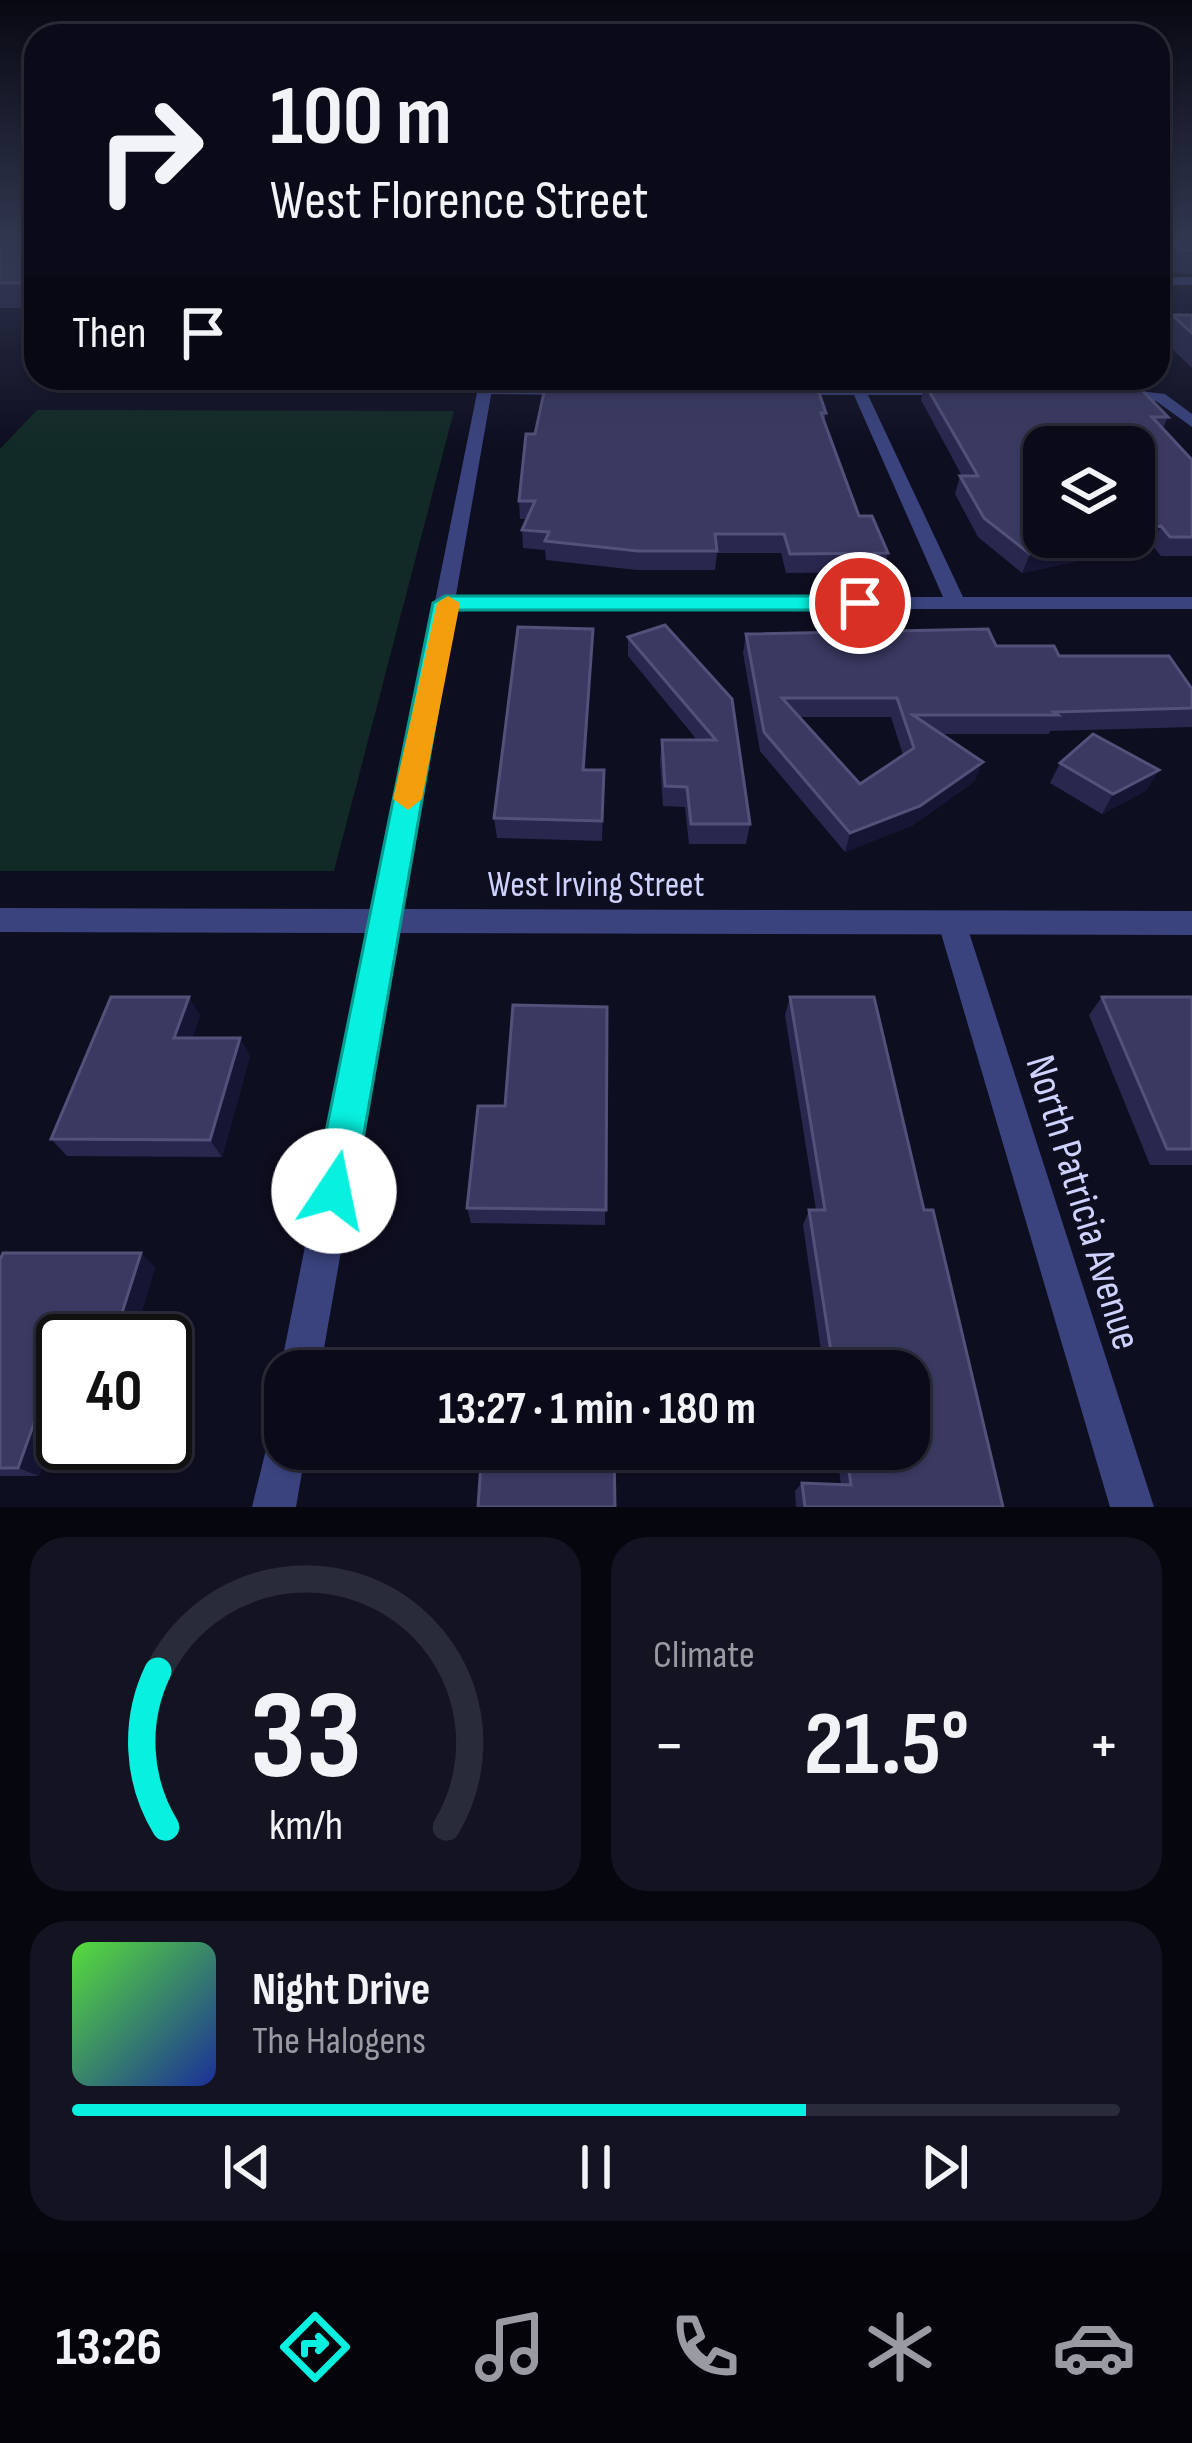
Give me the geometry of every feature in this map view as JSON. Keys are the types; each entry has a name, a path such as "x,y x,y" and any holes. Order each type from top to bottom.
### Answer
{"street":[{"path":"304,1350 485,390"},
{"path":"569,390 583,391"},
{"path":"767,391 970,392"},
{"path":"859,391 956,603"},
{"path":"1103,392 1160,398 1192,422"},
{"path":"445,603 1192,603"},
{"name":"West Irving Street","path":"0,920 1192,923"},
{"name":"North Patricia Avenue","path":"952,922 1132,1507"},
{"path":"274,1507 281,1470"}],"green space":[{"path":"37,410 454,411 334,871 0,871 0,449"}],"building":[{"path":"1172,315 1192,315 1192,333"},
{"path":"544,390 818,390 826,413 821,413 859,516 872,516 888,553 790,554 784,534 715,534 717,551 638,551 545,541 549,532 522,530 535,501 519,501 526,434 535,434"},
{"path":"928,390 1142,390 1168,417 1152,417 1192,460 1192,537 1170,537 1161,526 1155,527 1155,426 1023,426 1023,549 984,518 960,476 978,476"},
{"path":"665,625 732,699 750,824 691,824 687,787 665,786 662,740 716,740 628,637"},
{"path":"518,627 593,629 583,770 604,770 602,821 494,818"},
{"path":"988,629 996,646 1054,646 1059,656 1169,656 1192,689 1192,708 1054,712 1058,715 913,715 983,762 920,806 850,833 764,732 746,634","holes":["782,698 897,698 914,748 860,784"]},
{"path":"1093,734 1159,770 1113,794 1060,763"},
{"path":"111,997 189,997 174,1038 240,1038 210,1140 51,1139"},
{"path":"790,997 874,997 924,1210 933,1210 1003,1507 805,1507 802,1483 851,1485 849,1470 930,1470 930,1350 831,1350 809,1210 825,1210"},
{"path":"1102,997 1192,997 1192,1149 1167,1149"},
{"path":"513,1005 607,1007 606,1210 467,1208 478,1106 505,1106"},
{"path":"3,1253 141,1253 122,1314 36,1314 36,1418 18,1468 0,1468"},
{"path":"481,1470 614,1470 615,1507 478,1507"}],"slow traffic":[{"path":"408,799 448,603"}],"route":[{"path":"334,1191 445,603 860,603"}]}
